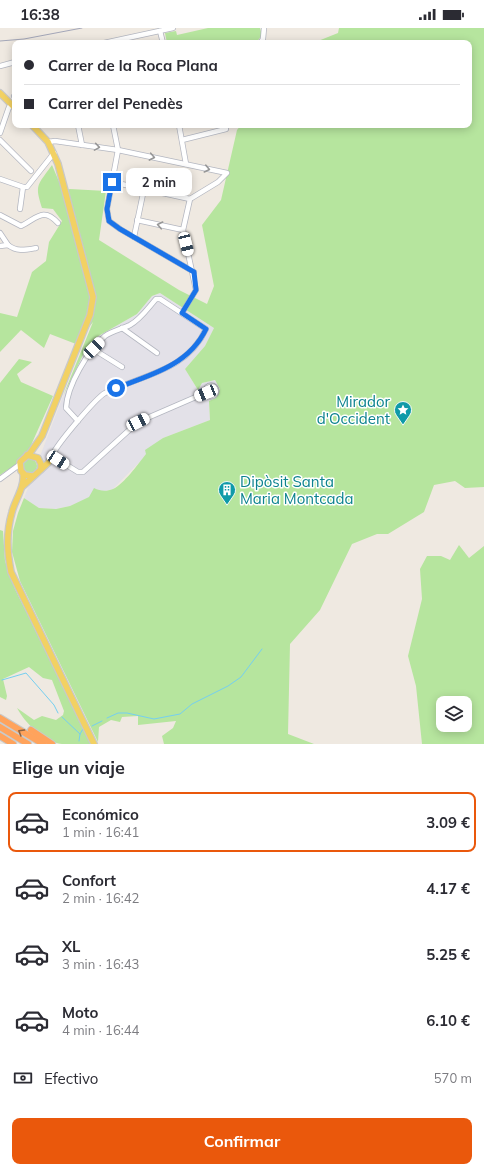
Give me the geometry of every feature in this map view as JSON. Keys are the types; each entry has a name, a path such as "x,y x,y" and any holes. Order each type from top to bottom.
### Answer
{"highway":[{"path":"0,718 43,744"},
{"path":"0,727 28,744"},
{"path":"31,730 52,744"},
{"path":"5,740 13,744"}],"main road":[{"path":"0,93 12,105"},
{"path":"35,128 48,142 54,153 89,276 92,291 92,302 87,325 42,436 36,446 21,459 19,465 22,472 21,488 11,513 7,550 11,572 94,744"},
{"path":"36,446 40,469"},
{"path":"27,455 38,458 51,457"},
{"path":"21,488 32,476 48,463 51,457"},
{"path":"22,472 32,476"}],"street":[{"path":"118,40 174,28"},
{"path":"262,40 264,28"},
{"path":"160,31 162,40"},
{"path":"0,66 12,63"},
{"path":"0,133 9,107"},
{"path":"79,128 82,144"},
{"path":"114,128 118,150 107,216 113,225 194,272"},
{"path":"180,128 186,164"},
{"path":"182,140 226,129"},
{"path":"0,140 31,171"},
{"path":"48,142 56,141 118,150 227,173 218,182 190,199 112,182"},
{"path":"0,179 23,188 31,184 54,153"},
{"path":"20,209 23,188"},
{"path":"134,238 144,189"},
{"path":"182,313 196,290 194,272 183,230 190,199"},
{"path":"0,215 21,226 38,215 43,214 53,217 58,223"},
{"path":"137,220 183,230"},
{"path":"0,233 8,245 18,250 36,248"},
{"path":"0,246 8,245"},
{"path":"78,421 66,408 66,402 80,369 93,349 106,336 141,318 156,299 160,299 206,329 201,338 189,353 171,366 152,375 104,393 78,421 51,457 78,472 83,472 138,422 206,393"},
{"path":"122,328 157,352"},
{"path":"93,349 122,367"},
{"path":"0,479 19,465"},
{"path":"0,479 14,472 22,472"}],"shaded area":[{"path":"160,293 214,328 205,346 185,369 198,390 202,383 215,380 220,389 216,399 209,401 210,420 163,438 113,489 102,492 70,506 56,509 39,508 24,498 63,396 85,351 95,338 137,314 152,296"}],"green space":[{"path":"208,28 260,28 262,35 258,40 166,40 165,33 176,31 177,35"},
{"path":"339,28 484,28 484,487 465,488 455,481 434,485 424,512 388,534 377,534 352,544 320,610 290,644 288,734 314,744 164,744 162,736 173,728 176,721 138,725 138,716 122,717 120,722 111,720 99,727 98,742 20,581 12,552 13,531 18,513 24,498 39,508 56,509 70,506 89,497 94,488 103,491 113,489 122,483 135,468 146,454 145,450 163,438 210,420 209,401 216,398 220,389 215,380 202,383 198,390 185,369 205,346 214,328 160,293 152,296 137,314 95,338 85,351 63,396 93,322 76,344 50,334 44,348 21,330 0,352 0,313 17,317 32,272 46,261 49,242 62,221 53,209 42,208 38,194 39,185 52,165 63,191 70,189 106,191 99,240 179,290 207,304 214,286 202,225 221,200 239,128 472,128 472,40 320,40 338,33"},
{"path":"19,359 32,362 17,374 21,382 53,396 28,452 18,463 0,475 0,383"},
{"path":"27,459 33,459 37,463 37,469 33,473 27,473 23,469 23,463"},
{"path":"0,530 3,531 5,561 15,589 91,744 62,744 48,740 36,731 20,714 17,708 34,720 42,716 56,720 63,715 64,711 52,680 43,678 29,667 3,679 7,696 6,700 0,697"},
{"path":"459,545 469,558 484,546 484,744 422,744 416,686 408,656 422,599 420,569 427,556 441,556 450,560"}],"waterway":[{"path":"107,718 118,713 127,713 154,719 180,714 192,704 228,686 241,677 262,649"},
{"path":"2,680 26,673 54,705 58,713"},
{"path":"62,717 80,734"},
{"path":"92,726 102,721"},
{"path":"79,741 80,734 83,729"}],"railway":[{"path":"0,41 24,39 82,28"}],"place":[{"name":"Mirador d'Occident","path":"403,425"},
{"name":"Dipòsit Santa Maria Montcada","path":"227,505"}],"route":[{"path":"112,182 107,209 109,221 113,225 194,272 196,290 182,313 206,329 189,353 171,366 152,375 116,388"}]}
